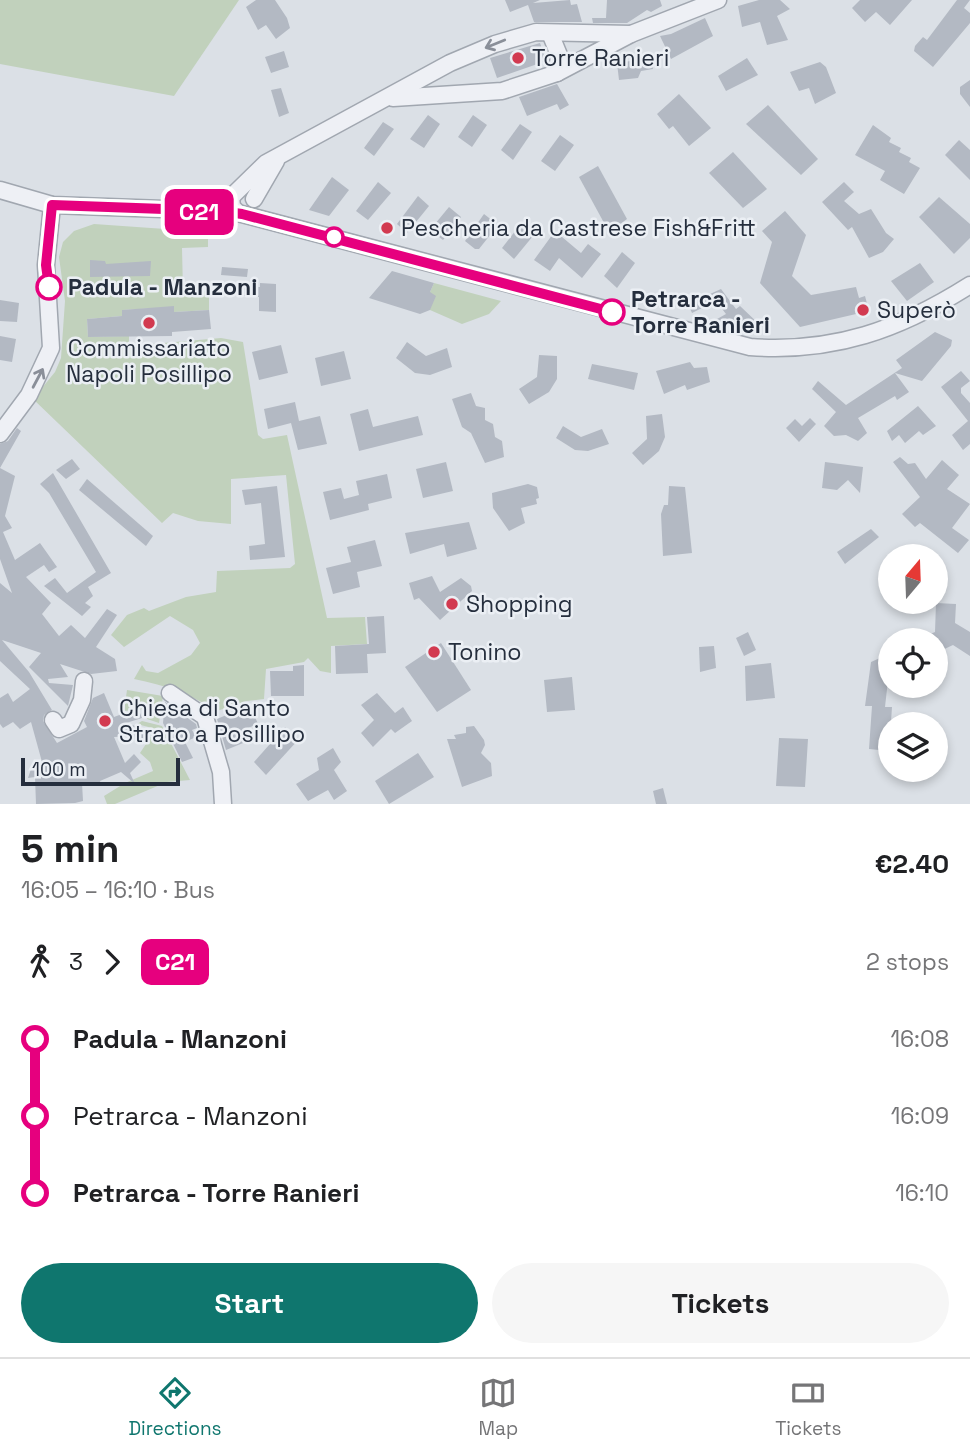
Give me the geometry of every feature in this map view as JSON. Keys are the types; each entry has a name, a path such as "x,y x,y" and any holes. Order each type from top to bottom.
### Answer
{"street":[{"path":"388,98 502,91 557,73 631,34 718,0"},
{"path":"244,202 255,172 282,154 444,67 516,36 550,33 631,34"},
{"path":"550,33 559,55 557,73"},
{"path":"444,67 441,81 461,95"},
{"path":"0,190 52,205 210,211 244,202 297,228 750,347 783,349 833,344 891,329 937,307 970,285"},
{"path":"0,434 29,395 51,348 46,265 52,205"},
{"path":"53,720 59,729 71,724 82,700 84,681"},
{"path":"170,693 205,717 221,772 223,804"}],"green space":[{"path":"0,0 239,0 174,96 0,64"},
{"path":"94,224 208,232 208,247 182,248 183,291 209,291 209,310 174,312 174,307 122,310 122,316 87,319 88,337 129,336 129,346 221,338 243,342 258,435 263,439 287,435 327,618 365,617 367,644 331,646 331,673 320,671 308,658 304,662 266,669 264,699 247,701 217,711 177,691 134,679 142,665 146,671 158,673 191,655 200,643 193,630 170,616 124,647 111,635 127,615 144,608 149,611 186,597 216,592 217,571 290,568 295,564 286,475 231,479 231,524 198,521 173,513 162,523 33,399 55,372 61,358 65,301 59,257 63,242 74,231"},
{"path":"434,283 501,301 489,314 462,324 430,310 430,292"},
{"path":"127,690 163,696 159,723 147,719 143,709 124,711"},
{"path":"142,721 162,726 190,780 167,782 115,804 107,804 104,796 153,771 150,762 140,753 156,729 137,724"}],"building":[{"path":"256,0 275,0 290,28 276,39 266,25 258,30 246,7"},
{"path":"505,0 540,0 533,3 570,0 571,5 577,4 582,22 534,22 528,5 510,12"},
{"path":"607,0 660,0 662,6 651,12 647,10 627,23 593,23 592,18 606,18"},
{"path":"759,0 780,0 790,9 777,16 788,40 767,45 760,22 742,27 738,6"},
{"path":"860,0 912,0 890,25 876,12 865,22 852,8"},
{"path":"957,0 970,0 964,8 970,13 970,23 933,67 914,51 915,46 923,37 927,40"},
{"path":"705,18 713,36 671,59 660,36 671,34"},
{"name":"Torre Ranieri","path":"540,43 546,61 497,78 490,58"},
{"path":"284,51 289,67 271,73 265,57"},
{"path":"747,58 758,75 726,91 718,76"},
{"path":"644,59 652,61 653,69 641,71 638,78 619,80 617,63"},
{"path":"820,62 826,67 836,93 815,104 809,88 799,91 790,72"},
{"path":"970,80 970,107 960,94 960,87"},
{"path":"557,84 569,105 560,110 557,104 527,116 519,97"},
{"path":"281,88 289,113 279,117 271,90"},
{"path":"679,94 711,128 689,146 673,126 669,129 657,114"},
{"path":"768,105 818,159 801,175 746,124"},
{"path":"428,115 440,124 424,148 410,139"},
{"path":"473,115 487,125 472,147 458,137"},
{"path":"383,122 394,129 374,156 364,148"},
{"path":"520,124 532,132 513,160 501,150"},
{"path":"873,125 891,138 889,142 901,148 899,152 911,158 909,162 920,168 904,194 880,180 885,171 855,155"},
{"path":"560,135 574,145 555,171 541,161"},
{"path":"959,140 970,150 970,180 945,155"},
{"path":"733,152 767,189 743,208 709,173"},
{"path":"598,166 627,219 609,232 579,177"},
{"path":"332,177 349,190 329,216 309,210"},
{"path":"378,182 391,193 368,220 356,211"},
{"path":"844,182 854,192 844,201 859,214 871,209 886,233 894,239 883,252 869,258 852,227 848,230 822,202"},
{"path":"418,196 429,206 407,233 397,224"},
{"path":"939,197 970,224 970,238 954,254 919,217"},
{"path":"449,207 461,217 443,240 430,230"},
{"path":"785,211 806,235 792,276 811,295 856,287 859,298 865,296 869,311 800,327 760,283 772,242 762,231"},
{"path":"484,214 498,225 479,249 475,249 465,241"},
{"path":"519,226 533,236 514,259 502,248"},
{"path":"555,231 581,253 588,244 601,254 582,278 559,258 550,271 534,260"},
{"path":"622,252 635,263 617,288 604,276"},
{"path":"90,260 105,261 106,264 151,261 150,276 90,277"},
{"path":"920,263 934,282 907,301 891,281"},
{"path":"222,267 248,269 247,277 221,275"},
{"path":"392,271 434,283 430,292 436,296 430,310 420,314 369,298"},
{"path":"260,283 276,284 276,312 259,311 259,297 243,296 243,286 260,287"},
{"path":"721,289 736,309 740,306 760,325 756,331 710,323 726,314 716,301 692,313 688,304"},
{"path":"0,300 19,303 17,322 0,321"},
{"path":"174,306 174,312 209,310 211,329 172,332 172,336 88,337 87,319 122,316 122,310"},
{"path":"935,332 952,340 951,346 922,381 895,373 909,392 897,400 895,396 858,418 867,433 858,441 846,435 834,436 824,426 836,412 812,389 818,381 846,405 902,368 896,360"},
{"path":"0,336 16,339 12,362 0,360"},
{"path":"407,342 426,356 447,348 452,367 430,375 415,373 396,358"},
{"path":"281,345 288,373 259,380 252,352"},
{"path":"344,351 351,379 321,386 315,358"},
{"path":"539,355 557,356 557,379 549,392 529,404 519,389 537,377"},
{"path":"690,362 694,368 707,367 710,382 687,390 685,385 664,394 656,371"},
{"path":"592,364 638,373 634,390 588,379"},
{"path":"961,371 970,381 961,388 961,393 970,403 970,444 963,450 952,435 968,421 941,387"},
{"path":"471,393 476,406 485,408 485,420 493,424 495,437 502,441 504,457 485,463 471,433 462,427 452,399"},
{"path":"295,402 299,421 320,416 327,444 298,450 291,423 268,429 264,409"},
{"path":"918,406 936,426 923,435 919,431 905,443 899,435 892,441 887,431"},
{"path":"368,409 373,427 418,416 423,435 359,451 350,414"},
{"path":"662,414 665,437 659,451 643,465 632,453 647,439 646,416"},
{"path":"810,418 816,424 799,442 786,428 795,419 802,426"},
{"path":"563,426 581,437 602,429 609,444 588,451 575,450 556,438"},
{"path":"17,428 21,431 0,468 0,444 8,441"},
{"path":"900,457 908,464 915,463 926,479 942,460 959,475 947,489 970,504 952,528 969,540 958,553 920,523 915,527 902,514 920,497 893,462"},
{"path":"72,459 80,469 66,479 56,470"},
{"path":"446,462 453,491 423,498 416,469"},
{"path":"825,462 863,467 860,493 848,480 837,490 822,488"},
{"path":"0,468 15,476 5,516 12,528 3,532 15,560 40,543 57,567 49,572 44,565 26,577 51,603 42,614 59,636 71,625 85,638 107,609 117,615 96,647 115,659 117,671 91,674 60,664 68,677 48,679 49,683 73,685 68,706 29,667 41,653 2,640 29,672 52,710 44,715 43,721 57,743 87,727 84,721 93,698 104,693 114,717 138,708 142,718 126,723 151,731 144,740 135,740 134,736 114,737 125,763 134,754 141,762 130,773 135,784 121,772 100,781 101,784 82,783 83,801 36,804 35,777 28,778 31,769 38,768 38,763 42,762 31,722 20,729 13,722 3,728 0,724 0,698 8,693 13,702 30,689 0,661 0,583 12,593 0,559"},
{"path":"53,473 111,573 88,587 93,596 85,603 91,607 82,616 44,586 55,578 67,593 96,572 49,493 40,484"},
{"path":"387,474 392,498 368,504 369,510 330,520 323,492 341,488 344,499 359,495 356,481"},
{"path":"87,479 153,536 146,546 79,490"},
{"path":"528,484 537,487 537,504 521,508 525,523 509,531 493,508 492,493"},
{"path":"277,486 285,557 250,560 249,546 265,544 261,503 245,505 242,490"},
{"path":"669,486 685,487 692,553 663,556 661,514 664,505 668,505"},
{"path":"469,522 477,549 447,557 444,544 410,554 405,533"},
{"path":"871,529 879,537 845,564 837,552"},
{"path":"375,540 382,566 357,572 360,587 333,594 326,568 351,562 347,547"},
{"path":"432,576 440,592 461,578 471,586 472,591 440,620 419,598 414,600 409,583"},
{"path":"948,604 956,604 955,623 970,632 970,656 953,645 948,647 948,628 935,628 936,614 948,614"},
{"path":"384,616 386,653 367,654 368,673 336,674 335,646 369,644 367,617"},
{"path":"748,632 756,650 744,656 736,638"},
{"path":"441,643 471,690 437,712 405,667"},
{"path":"714,646 716,668 700,672 699,647"},
{"path":"878,659 878,698 886,698 885,707 892,707 892,712 878,712 878,750 869,749 872,706 865,706 871,662"},
{"path":"771,663 775,698 746,701 745,666"},
{"path":"304,665 304,696 271,696 270,671 293,671 293,666"},
{"path":"572,677 575,710 547,712 544,680"},
{"path":"377,693 395,713 403,707 412,721 395,733 391,729 373,747 361,733 374,720 361,705"},
{"path":"165,702 196,724 197,728 192,730 196,737 185,742 193,758 182,762 163,723"},
{"path":"250,705 258,724 243,730 248,741 226,750 217,719"},
{"path":"474,726 484,740 481,753 491,763 492,776 462,787 447,739 456,739 454,735 466,733 466,727"},
{"path":"285,727 299,739 266,775 254,762"},
{"path":"779,738 808,739 805,787 776,786"},
{"path":"333,748 341,762 334,770 347,791 334,800 328,790 308,801 296,784 319,770 317,758"},
{"path":"418,753 434,777 389,804 375,781"},
{"path":"663,788 667,804 656,804 653,791"}],"bus line":[{"name":"C21","path":"49,287 46,265 52,205 220,211 341,239 612,312"}],"place":[{"name":"Torre Ranieri","path":"518,58"},
{"name":"Pescheria da Castrese Fish&Fritt","path":"387,228"},
{"name":"Padula - Manzoni","path":"49,287"},
{"name":"Superò","path":"863,310"},
{"name":"Petrarca - Torre Ranieri","path":"612,312"},
{"name":"Commissariato Napoli Posillipo","path":"149,323"},
{"name":"Shopping","path":"452,604"},
{"name":"Tonino","path":"434,652"},
{"name":"Chiesa di Santo Strato a Posillipo","path":"105,721"}]}
